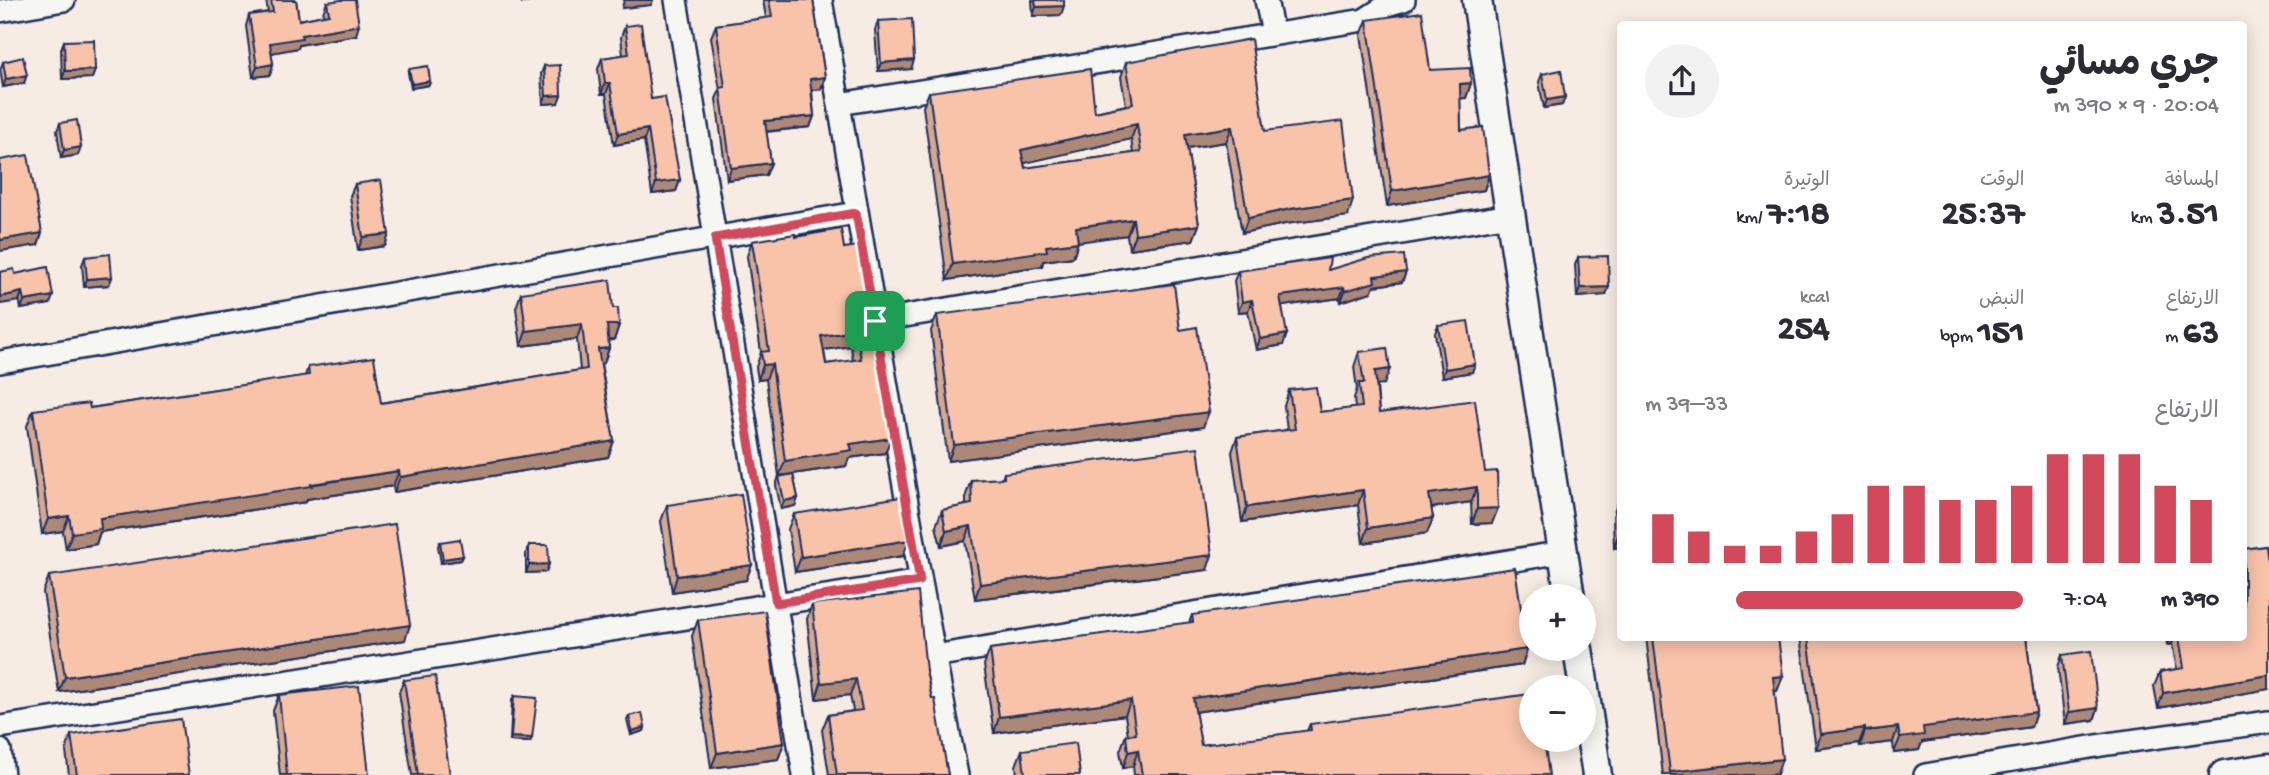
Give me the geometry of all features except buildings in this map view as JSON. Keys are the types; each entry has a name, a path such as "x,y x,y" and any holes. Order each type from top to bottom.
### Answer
{"street":[{"path":"0,11 64,0"},
{"path":"676,0 804,775"},
{"path":"821,0 920,581 957,775"},
{"path":"1266,0 1273,33"},
{"path":"839,104 1364,20 1387,5 1404,0"},
{"path":"1477,0 1568,584"},
{"path":"0,362 856,213"},
{"path":"875,321 1510,215"},
{"path":"934,656 1563,552"},
{"path":"0,727 920,581"},
{"path":"1925,775 2084,748 2269,722"},
{"path":"0,750 4,775"},
{"path":"1594,752 1597,775"},
{"path":"2224,775 2269,768"}],"route":[{"path":"856,213 875,321 920,581 776,603 715,238 856,213"}]}
